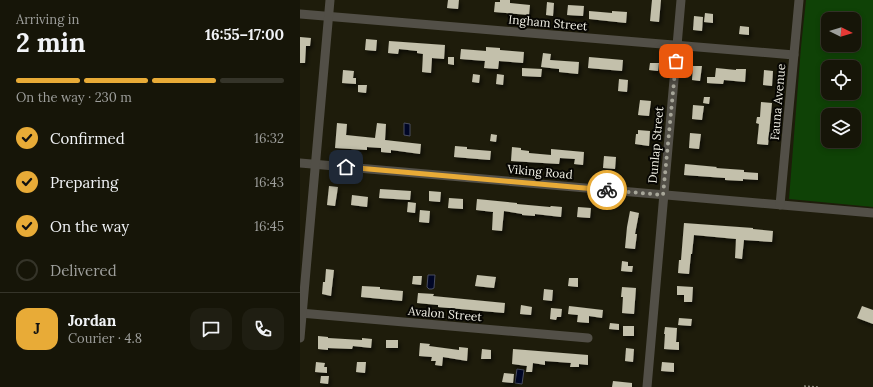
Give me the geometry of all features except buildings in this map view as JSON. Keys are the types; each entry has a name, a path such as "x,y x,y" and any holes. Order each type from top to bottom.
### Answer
{"street":[{"path":"300,338 330,0"},
{"name":"Dunlap Street","path":"647,387 681,0"},
{"name":"Fauna Avenue","path":"780,205 799,0"},
{"name":"Ingham Street","path":"300,14 794,55"},
{"name":"Viking Road","path":"300,163 873,213"},
{"name":"Avalon Street","path":"301,314 588,338"}],"path":[{"path":"804,386 819,387"}],"green space":[{"path":"806,0 873,0 873,207 789,199"}],"water":[{"path":"404,123 410,124 410,136 404,135"},
{"path":"428,275 435,275 434,288 432,289 427,287"},
{"path":"517,369 524,370 522,384 515,383"}],"way so far":[{"path":"607,190 663,195 676,61"}],"route":[{"path":"346,167 607,190"}]}
